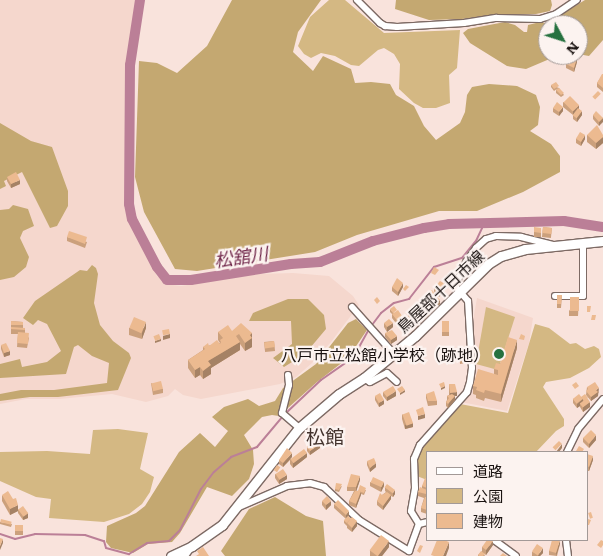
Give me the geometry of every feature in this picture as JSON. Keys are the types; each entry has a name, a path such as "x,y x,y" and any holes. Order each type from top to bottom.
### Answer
{"main road":[{"name":"鳥屋部十日市線","path":"171,556 192,546 222,525 239,507 272,460 300,428 339,394 364,378 394,354 437,316 476,273 501,256 525,249 603,241"}],"street":[{"path":"357,0 380,23 397,28 464,23 497,18 540,19 556,14 576,0"},
{"path":"419,524 411,511 415,488 414,459 420,445 467,392 470,382 472,368 468,301 455,286 466,262 472,252 486,239 496,236 521,237 555,246"},
{"path":"555,296 583,296 583,243"},
{"path":"352,307 394,354"},
{"path":"364,378 370,382 387,373 397,382"},
{"path":"288,375 289,385 282,413 300,428"},
{"path":"567,451 578,429 603,399"},
{"path":"239,507 287,486 310,483 324,487 359,520 408,551 419,524"},
{"path":"419,524 426,522"},
{"path":"495,541 516,556"},
{"path":"566,541 568,556"},
{"path":"185,556 192,546"}],"shaded area":[{"path":"0,0 137,0 127,96 126,206 128,219 157,276 173,285 181,286 258,274 293,273 329,276 353,296 359,305 331,342 296,377 280,384 201,399 183,395 175,389 168,396 146,402 112,394 59,399 26,399 0,404"},
{"path":"232,0 321,0 298,32 293,52 313,71 323,56 351,69 355,83 390,84 396,95 414,106 424,126 436,140 460,123 465,112 467,95 472,87 489,84 517,86 536,95 540,107 538,125 530,131 551,144 560,156 560,172 523,192 477,211 439,211 357,235 315,252 197,271 175,269 144,212 135,177 139,61 157,63 177,73 207,46"},
{"path":"396,0 551,0 552,5 550,11 536,14 497,14 462,19 429,20 395,9"},
{"path":"585,0 603,0 603,40 589,56 588,15 562,15"},
{"path":"505,22 527,32 528,25 538,22 538,64 526,69 507,66 470,43 463,33 468,29"},
{"path":"0,123 31,141 52,147 68,191 68,206 57,226 50,228 22,172 4,181 6,186 0,189"},
{"path":"13,205 28,209 34,226 23,231 20,238 29,257 26,267 14,277 0,280 0,210 9,209"},
{"path":"92,265 96,268 98,274 94,303 100,325 113,341 129,353 131,358 118,390 0,401 0,394 21,390 54,390 107,383 109,363 92,356 78,345 74,347 66,374 0,378 0,364 20,359 22,367 47,362 61,351 47,324 38,320 33,325 23,318 35,301 80,270 87,271"},
{"name":"八戸市立松館小学校（跡地）","path":"477,298 533,318 529,343 507,411 461,402 468,395 471,332"},
{"path":"288,299 308,299 324,315 326,329 305,354 284,367 273,358 292,344 291,321 249,321 253,313"},
{"path":"356,319 367,330 348,358 317,382 279,416 262,417 244,435 253,450 254,464 249,479 232,496 207,487 180,533 172,542 148,544 133,553 111,548 106,542 107,526 136,513 145,506 179,452 200,433 215,447 228,431 212,417 224,407 248,399 259,406 275,401 283,388 316,364 348,323"},
{"path":"275,497 306,516 323,521 326,556 225,556 221,551 249,509"}],"green space":[{"path":"329,0 345,0 384,33 460,30 457,68 449,75 450,103 436,108 423,108 414,103 399,89 400,64 394,54 384,48 378,50 359,66 351,65 335,56 321,53 311,58 304,54 298,46 310,17"},
{"path":"486,307 515,317 498,370 476,364"},
{"path":"535,324 549,328 570,344 576,343 585,349 594,346 599,349 601,357 589,368 570,378 546,382 543,387 564,419 564,426 556,431 537,451 426,451 426,480 417,476 417,458 425,443 460,404 508,413"},
{"path":"118,429 148,433 140,469 154,477 150,492 142,504 129,514 104,522 49,518 51,499 36,497 0,481 0,452 47,451 90,454 93,430"}],"building":[{"path":"603,74 603,88 597,83"},
{"path":"556,82 559,86 554,89 551,85"},
{"path":"559,88 564,93 561,95 556,90"},
{"path":"598,91 601,94 595,99 592,97"},
{"path":"570,96 579,105 573,112 564,102"},
{"path":"557,102 563,107 559,112 553,108"},
{"path":"578,108 582,111 577,118 573,115"},
{"path":"596,111 603,118 599,122 593,115"},
{"path":"597,125 603,137 596,143 587,135"},
{"path":"580,132 585,135 581,142 576,139"},
{"path":"16,172 20,180 11,184 7,177"},
{"path":"534,227 541,228 541,233 534,232"},
{"path":"543,227 552,228 551,234 542,233"},
{"path":"69,231 87,237 85,244 67,237"},
{"path":"434,267 439,270 435,275 431,273"},
{"path":"447,274 452,277 450,284 444,281"},
{"path":"397,278 403,283 398,292 392,287"},
{"path":"440,281 445,284 439,293 434,288"},
{"path":"406,285 409,287 405,291 403,289"},
{"path":"432,290 440,300 433,306 427,297 428,293"},
{"path":"557,295 562,295 561,304 557,304"},
{"path":"377,297 380,301 377,304 374,300"},
{"path":"570,297 579,297 579,311 570,311"},
{"path":"424,303 429,311 424,315 416,308"},
{"path":"394,306 397,310 393,313 390,309"},
{"path":"587,306 591,306 590,312 587,312"},
{"path":"398,310 404,319 399,323 392,314"},
{"path":"413,310 415,312 411,316 409,314"},
{"path":"417,312 421,318 412,325 409,318"},
{"path":"592,315 596,315 595,320 591,320"},
{"path":"134,317 146,322 141,333 129,328"},
{"path":"389,319 393,323 387,327 384,323"},
{"path":"11,321 23,322 23,325 11,325"},
{"path":"442,321 449,321 449,332 442,332"},
{"path":"241,323 252,333 250,335 252,338 245,343 239,334 236,336 240,342 208,361 211,365 203,371 200,367 195,370 188,360 205,349 203,347 208,343 209,346 217,340 220,344 220,340 223,338 218,332 228,325 232,331"},
{"path":"11,327 25,328 25,330 11,329"},
{"path":"169,329 170,334 163,335 162,330"},
{"path":"392,330 397,336 391,340 385,333"},
{"path":"18,332 29,333 28,344 17,343"},
{"path":"159,334 161,339 155,341 153,336"},
{"path":"521,334 525,336 524,340 519,339"},
{"path":"508,337 517,340 501,394 485,390 484,393 476,390 477,387 473,386 478,369 498,375 498,370 494,369 496,363 500,364"},
{"path":"274,341 275,347 265,348 264,343"},
{"path":"6,343 10,351 4,353 1,345"},
{"path":"459,348 465,348 465,360 459,360"},
{"path":"161,381 163,389 153,391 151,383"},
{"path":"444,382 445,386 441,388 439,384"},
{"path":"576,382 579,386 575,389 572,385"},
{"path":"595,382 599,388 596,390 598,392 591,397 586,391 587,387"},
{"path":"449,384 455,384 457,392 450,393"},
{"path":"393,386 396,391 387,397 383,392"},
{"path":"402,386 405,390 400,393 397,389"},
{"path":"434,391 437,401 428,401 426,394"},
{"path":"380,393 384,400 379,403 375,396"},
{"path":"452,394 455,396 448,404 446,402 449,398 447,396"},
{"path":"579,394 583,399 577,404 573,399"},
{"path":"585,394 588,398 584,401 581,397"},
{"path":"587,398 590,402 583,407 580,403"},
{"path":"423,407 425,414 418,416 416,410"},
{"path":"409,412 413,423 407,426 402,414"},
{"path":"591,430 596,435 589,444 583,438"},
{"path":"315,436 320,444 310,451 307,447"},
{"path":"559,441 562,444 555,450 553,447"},
{"path":"579,446 584,449 583,451 576,451"},
{"path":"287,448 292,453 283,463 279,460"},
{"path":"304,449 307,453 293,463 290,459"},
{"path":"588,454 593,456 588,466"},
{"path":"374,458 376,463 370,468 367,461"},
{"path":"277,465 280,467 277,472 274,470"},
{"path":"283,469 287,475 279,480 276,474"},
{"path":"351,474 360,476 356,487 347,487"},
{"path":"373,477 384,482 382,487 371,482"},
{"path":"425,478 426,488 422,486"},
{"path":"336,483 342,484 339,490 335,489"},
{"path":"387,484 395,490 393,493 385,487"},
{"path":"360,485 366,488 364,493 358,491"},
{"path":"420,487 426,490 426,494 418,492"},
{"path":"8,491 13,499 16,498 18,505 10,509 2,495"},
{"path":"355,491 361,491 356,504 349,501"},
{"path":"387,492 391,495 383,506 377,501 380,493 382,495"},
{"path":"327,496 331,501 326,505 322,501"},
{"path":"425,497 426,497 426,510 421,508"},
{"path":"338,500 349,511 346,515 334,504"},
{"path":"23,506 28,513 23,517 18,510"},
{"path":"591,512 593,518 590,519 588,513"},
{"path":"348,516 351,519 347,523 344,520"},
{"path":"352,517 357,521 352,528 347,523"},
{"path":"1,519 12,522 11,525 0,522"},
{"path":"15,525 23,525 23,531 15,531"},
{"path":"381,535 389,541 378,556 370,550"},
{"path":"601,540 603,545 601,548 597,545"},
{"path":"437,541 449,542 443,556 431,555"},
{"path":"486,541 493,541 486,550 482,547"},
{"path":"552,541 560,541 556,553 549,551"},
{"path":"537,544 543,548 538,555 532,551"},
{"path":"420,545 423,546 420,553 417,551"},
{"path":"203,547 209,556 196,556 199,554 197,551"},
{"path":"481,551 485,554 479,556 478,555"}],"waterway":[{"name":"松舘川","path":"140,0 130,65 129,204 132,219 157,267 167,280 191,280 291,264 320,262 373,241 424,228 449,224 564,221 603,227"},
{"path":"372,325 381,313 394,303 409,299 434,267 462,258 476,241 482,228 481,222"},
{"path":"286,413 321,380 353,358 369,329"},
{"path":"0,534 15,539 35,534 85,535 104,541 106,548 129,554 147,543 169,541 180,530 201,489 214,472 231,457 257,447 283,416"}],"place":[{"name":"八戸市立松館小学校（跡地）","path":"499,354"}],"district":[{"name":"松館","path":"325,437"}]}
